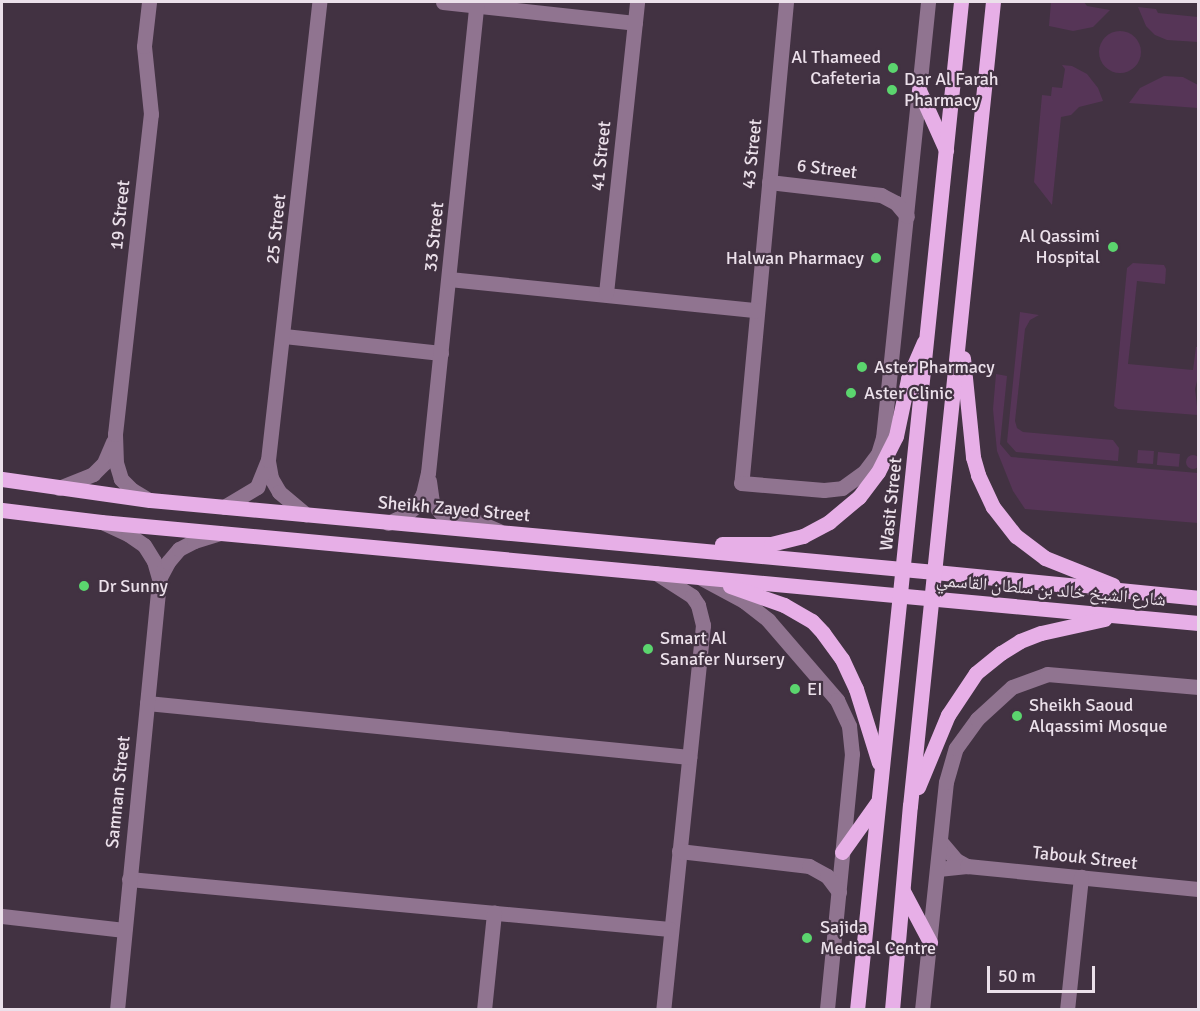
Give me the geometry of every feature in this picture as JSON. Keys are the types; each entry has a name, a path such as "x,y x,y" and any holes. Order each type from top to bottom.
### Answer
{"main road":[{"name":"Wasit Street","path":"857,1010 929,331 961,2"},
{"path":"892,1010 910,806 959,349 993,2"},
{"path":"919,90 946,150"},
{"path":"683,550 722,544 771,544 809,532 829,522 860,497 899,427 908,380 929,331"},
{"path":"959,349 966,377 973,457 984,491 998,514 1016,536 1045,558 1132,593"},
{"name":"Sheikh Zayed Street","path":"2,479 150,500 903,569"},
{"path":"6,513 900,596"},
{"name":"شارع الشيخ خالد بن سلطان القاسمي","path":"903,569 1198,598"},
{"path":"701,578 784,605 812,621 842,659 856,689 881,771"},
{"name":"شارع الشيخ خالد بن سلطان القاسمي","path":"900,596 1198,623"},
{"path":"910,806 948,715 976,673 1020,641 1062,628 1122,616"},
{"path":"842,852 878,801"},
{"path":"903,891 930,942"}],"street":[{"name":"19 Street","path":"115,434 151,114 144,46 149,2"},
{"name":"25 Street","path":"224,507 257,487 268,460 284,336 319,2"},
{"path":"443,2 635,23"},
{"name":"41 Street","path":"606,293 637,2"},
{"name":"43 Street","path":"786,2 741,483 836,489 858,478 882,456"},
{"path":"882,456 928,2"},
{"name":"33 Street","path":"388,523 405,515 416,506 423,494 428,472 476,5"},
{"path":"881,195 897,189 910,179"},
{"name":"6 Street","path":"769,182 881,195"},
{"path":"881,195 896,203 906,216"},
{"path":"449,279 606,293 756,310"},
{"path":"284,336 441,352"},
{"path":"59,488 87,478 99,469 108,456 115,434"},
{"path":"115,434 116,463 121,478 132,490 150,500"},
{"name":"25 Street","path":"268,460 271,478 279,492 306,515"},
{"name":"33 Street","path":"428,472 432,502 440,512 473,520 501,533"},
{"name":"Samnan Street","path":"101,522 128,534 144,545 154,561 159,579 117,1010"},
{"name":"Samnan Street","path":"159,579 168,562 179,549 194,541 220,533"},
{"path":"656,573 692,596 701,614 663,1010"},
{"path":"701,578 757,610 828,688 844,712 850,733 852,754 827,1010"},
{"path":"922,1010 946,782 956,748 977,719 1012,687 1047,674 1198,687"},
{"path":"147,703 689,757"},
{"path":"940,841 956,860 967,866"},
{"path":"679,851 809,866 827,861 842,852"},
{"path":"809,866 827,876 839,892"},
{"name":"Tabouk Street","path":"938,869 967,866 1198,889"},
{"path":"1067,1010 1081,877"},
{"path":"129,879 670,929"},
{"path":"484,1010 494,913"},
{"path":"2,916 124,930"}],"shaded area":[{"path":"1051,2 1084,2 1087,6 1110,10 1093,27 1073,31 1049,26"},
{"path":"1138,7 1156,9 1158,13 1198,17 1198,42 1167,40 1155,35 1146,26"},
{"path":"1120,31 1135,37 1141,52 1135,67 1120,73 1105,67 1099,52 1105,37"},
{"path":"1062,65 1072,66 1087,74 1098,88 1103,101 1079,107 1071,115 1061,117 1052,205 1034,182 1042,95 1051,96 1052,87 1062,88 1065,69"},
{"path":"1164,76 1183,77 1198,85 1198,108 1129,103 1140,88"},
{"path":"1133,263 1164,265 1166,269 1165,284 1137,281 1128,364 1193,370 1196,347 1198,347 1198,377 1195,389 1198,415 1118,409 1114,406 1127,268"},
{"path":"1020,312 1039,315 1030,320 1025,329 1015,421 1017,428 1023,432 1113,440 1119,448 1118,461 1016,452 1007,442"},
{"path":"996,374 1007,376 1000,444 1011,457 1198,473 1198,523 1025,509 1013,491 997,451 993,409"},
{"path":"1138,450 1154,451 1153,464 1137,463"},
{"path":"1158,452 1180,454 1179,467 1157,465"},
{"path":"1193,455 1198,457 1200,462 1198,467 1193,469 1188,467 1186,462 1188,457"}],"place":[{"name":"Al Thameed Cafeteria","path":"893,68"},
{"name":"Dar Al Farah Pharmacy","path":"892,90"},
{"name":"Al Qassimi Hospital","path":"1113,247"},
{"name":"Halwan Pharmacy","path":"876,258"},
{"name":"Aster Pharmacy","path":"862,367"},
{"name":"Aster Clinic","path":"851,393"},
{"name":"Dr Sunny","path":"84,586"},
{"name":"Smart Al Sanafer Nursery","path":"648,649"},
{"name":"EI","path":"795,689"},
{"name":"Sheikh Saoud Alqassimi Mosque","path":"1017,716"},
{"name":"Sajida Medical Centre","path":"807,938"}]}
